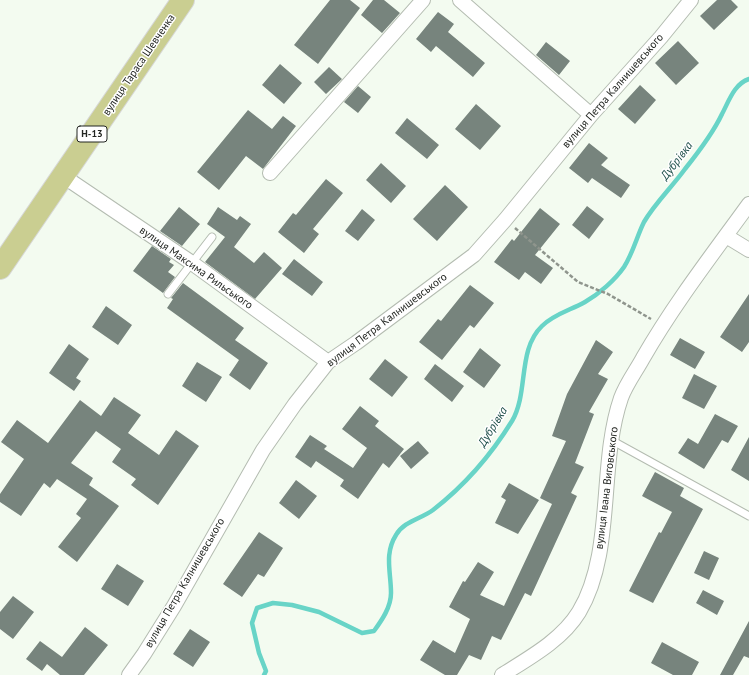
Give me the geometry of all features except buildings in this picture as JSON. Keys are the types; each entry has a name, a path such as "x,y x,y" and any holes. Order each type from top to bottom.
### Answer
{"main road":[{"name":"вулиця Тараса Шевченка","path":"0,268 183,0"}],"street":[{"path":"270,173 423,0"},
{"name":"вулиця Петра Калнишевського","path":"129,675 174,606 263,450 295,404 328,362 356,343 474,255 505,220 591,115 661,37 691,0"},
{"path":"468,2 591,115"},
{"name":"вулиця Максима Рильського","path":"63,176 192,263 328,362"},
{"name":"вулиця Івана Виговського","path":"502,675 538,652 562,632 578,613 591,588 598,566 611,440 622,397 662,325 749,204"},
{"path":"726,236 749,250"}],"lane":[{"path":"168,294 212,237"},
{"path":"611,440 749,516"}],"path":[{"path":"505,220 578,282 608,294 662,325"}],"waterway":[{"name":"Дубрівка","path":"264,675 266,671 259,653 252,623 257,608 273,603 292,605 319,612 362,633 374,631 383,618 391,598 389,556 392,542 399,530 403,526 433,510 444,501 486,458 504,434 517,410 526,359 534,336 542,326 552,318 596,295 620,272 630,256 648,215 680,176 705,142 719,121 736,89 744,81 749,79"}]}
